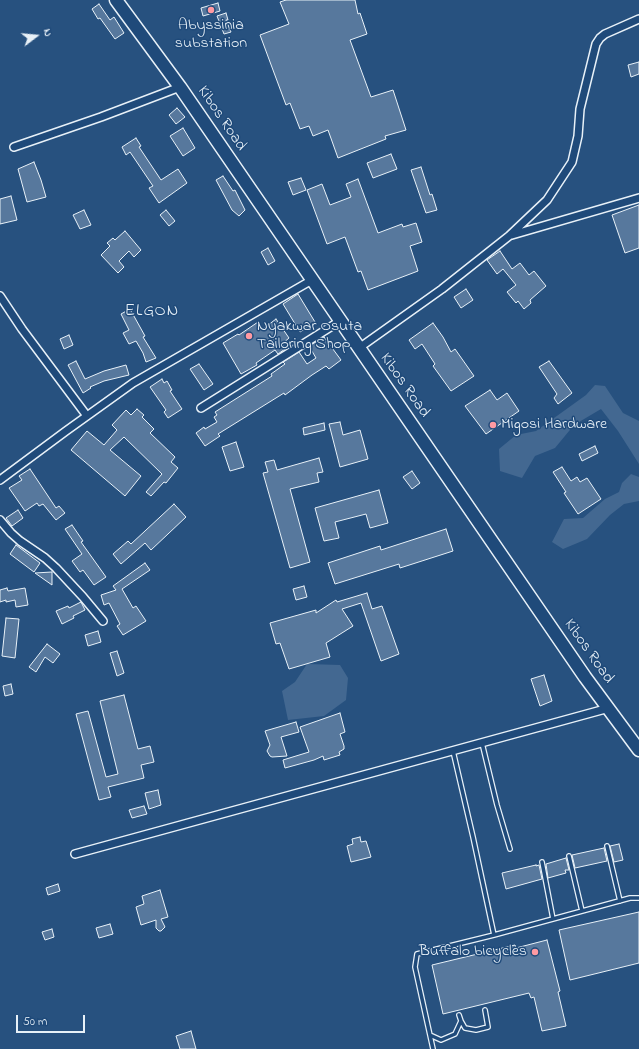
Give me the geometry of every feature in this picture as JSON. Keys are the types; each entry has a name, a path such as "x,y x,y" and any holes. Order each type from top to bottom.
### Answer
{"main road":[{"name":"Kibos Road","path":"116,0 180,87 340,321 608,708 639,750"}],"street":[{"path":"359,348 442,289 509,236 547,200 572,162 578,136 580,109 596,44 605,34 639,19"},
{"path":"14,147 101,117 180,87"},
{"path":"509,236 639,198"},
{"path":"0,480 133,383 312,280"},
{"path":"0,296 22,329 87,416"},
{"path":"201,408 340,321"},
{"path":"0,520 20,541 45,558 56,568 83,597 103,622"},
{"path":"75,854 608,708"}],"lane":[{"path":"482,743 510,849"},
{"path":"453,751 494,935"},
{"path":"607,846 620,901"},
{"path":"568,856 582,911"},
{"path":"542,862 553,919"},
{"path":"433,1049 415,967 417,954 494,935 630,898 639,898"},
{"path":"459,1015 465,1028 476,1030 488,1027 485,1010"},
{"path":"430,1035 441,1040 455,1034 461,1021"}],"shaded area":[{"path":"595,385 605,386 623,413 639,421 639,464 618,431 601,409 574,425 555,448 535,456 522,478 500,471 499,449 516,435 536,431 586,395"},
{"path":"631,474 639,477 639,501 624,504 610,515 587,539 563,549 552,542 564,519 583,518 605,499 619,492 622,483"},
{"path":"307,664 340,665 348,678 346,700 324,716 288,720 282,691 295,682"}],"building":[{"path":"286,0 355,0 358,14 360,13 367,34 350,40 371,97 393,90 406,130 385,136 386,139 338,158 328,130 313,136 309,126 300,129 290,103 286,105 260,35 289,24 280,2"},
{"name":"Abyssinia substation","path":"218,3 220,11 203,16 201,8"},
{"path":"99,4 110,20 114,17 124,33 115,39 100,18 98,19 92,9"},
{"path":"226,13 228,20 226,20 231,32 224,34 217,16"},
{"path":"639,62 639,74 631,77 628,65"},
{"path":"177,108 185,117 176,124 169,115"},
{"path":"183,128 195,148 183,156 170,136"},
{"path":"136,138 141,146 139,147 161,180 178,169 187,183 159,203 149,188 153,186 130,152 126,155 122,147"},
{"path":"391,154 397,169 373,178 367,163"},
{"path":"34,162 46,197 27,202 18,169"},
{"path":"421,167 430,195 432,194 437,210 426,213 411,170"},
{"path":"223,176 233,191 235,190 245,210 239,216 232,210 216,180"},
{"path":"301,178 306,190 293,195 288,182"},
{"path":"358,179 378,233 402,224 403,227 416,223 422,242 410,246 418,271 368,290 361,271 358,272 345,237 327,244 307,190 322,184 330,205 351,197 346,184"},
{"path":"11,196 17,220 0,224 0,199"},
{"path":"639,205 639,248 625,253 612,215"},
{"path":"84,210 91,225 80,229 73,215"},
{"path":"166,210 175,221 169,226 160,215"},
{"path":"125,231 141,250 134,257 129,251 119,261 124,267 118,273 101,255 110,246 107,243 113,238 115,240"},
{"path":"268,248 275,261 268,265 261,252"},
{"path":"500,251 512,269 520,263 529,275 534,271 546,286 530,300 531,303 524,309 518,301 516,303 507,292 516,285 503,269 497,274 487,260"},
{"path":"466,289 473,300 461,308 454,297"},
{"path":"298,294 315,322 300,332 283,304"},
{"path":"130,309 145,336 143,337 156,358 146,362 136,341 129,344 123,333 129,330 121,314"},
{"path":"276,319 289,338 282,344 285,349 278,354 275,350 256,363 257,365 241,374 223,343 238,334 239,335 258,322 263,329"},
{"path":"433,323 451,352 455,349 474,376 451,391 433,366 435,364 422,344 415,349 409,340"},
{"path":"69,335 73,345 64,349 60,339"},
{"path":"324,337 341,360 329,369 326,366 285,395 284,393 218,434 220,436 205,446 196,433 204,427 205,429 217,422 214,417 217,415 215,412 272,376 271,374 285,364 283,362 299,352 307,364 316,358 309,346"},
{"path":"76,361 85,379 104,371 126,365 129,375 104,381 90,387 91,388 83,393 68,365"},
{"path":"549,361 572,393 558,404 554,398 557,394 539,367"},
{"path":"199,364 213,384 204,390 190,369"},
{"path":"162,379 164,383 167,381 172,390 170,391 182,409 168,418 164,412 166,410 150,387"},
{"path":"490,390 497,400 507,393 519,411 486,434 465,406"},
{"path":"137,409 144,415 142,417 154,429 150,433 175,457 171,462 178,468 166,483 164,482 151,496 146,492 162,474 124,437 110,450 141,476 125,496 71,450 87,431 104,445 117,430 112,425 126,410 131,415"},
{"path":"340,422 343,435 360,430 368,459 340,467 329,424"},
{"path":"324,423 325,430 304,435 303,428"},
{"path":"236,442 244,467 230,471 222,447"},
{"path":"595,446 598,453 582,461 579,454"},
{"path":"319,458 323,472 317,473 319,482 290,489 310,562 290,568 263,473 268,472 265,462 274,460 277,470"},
{"path":"562,467 571,481 577,477 580,482 587,478 601,499 578,514 564,493 566,492 553,472"},
{"path":"30,469 56,508 59,506 65,513 56,520 43,504 39,506 37,503 25,511 9,488 22,480 19,476"},
{"path":"412,471 420,483 412,489 403,477"},
{"path":"379,490 388,523 370,528 366,514 335,522 339,538 324,541 315,508"},
{"path":"174,504 186,517 151,550 145,543 121,564 113,554 128,541 131,544"},
{"path":"18,510 23,518 12,526 6,518"},
{"path":"72,525 83,541 81,542 106,577 94,585 83,570 80,572 72,561 82,554 65,529"},
{"path":"446,529 453,551 400,568 399,564 335,584 328,563 380,546 381,550"},
{"path":"16,545 40,563 34,572 10,554"},
{"path":"145,563 150,570 122,589 133,608 136,606 146,621 123,635 117,626 120,624 109,603 104,605 101,595 116,590 113,586"},
{"path":"52,572 52,585 35,573"},
{"path":"304,586 307,597 296,600 293,589"},
{"path":"7,588 8,591 25,588 28,605 16,607 15,600 0,602 0,590"},
{"path":"367,593 372,609 382,606 399,654 381,661 361,603 342,609 353,626 326,643 330,657 289,669 280,643 276,644 270,623 316,610 316,613 336,600 337,602"},
{"path":"81,602 85,610 62,624 56,611 68,606 69,608"},
{"path":"6,618 19,619 15,658 2,656"},
{"path":"98,631 101,642 88,646 85,635"},
{"path":"47,644 60,654 53,663 45,657 36,672 29,667"},
{"path":"117,651 124,673 117,676 110,653"},
{"path":"544,675 552,701 540,706 531,679"},
{"path":"11,684 13,694 5,696 3,686"},
{"path":"124,695 138,749 150,746 154,762 141,765 144,778 108,787 111,797 99,800 76,714 88,711 106,777 118,774 100,701"},
{"path":"340,713 345,732 340,734 344,749 339,752 340,755 324,760 323,756 285,768 283,760 309,752 300,727"},
{"path":"296,722 299,732 281,737 287,756 270,756 267,751 270,745 265,731"},
{"path":"158,790 161,805 149,809 145,793"},
{"path":"144,806 147,814 132,818 129,810"},
{"path":"360,837 361,842 366,841 371,857 351,862 347,846 353,844 352,839"},
{"path":"619,844 623,860 614,862 610,846"},
{"path":"604,848 607,861 575,868 572,855"},
{"path":"566,858 569,870 565,870 566,873 548,878 546,864"},
{"path":"539,865 542,879 506,889 502,873"},
{"path":"58,884 60,891 48,895 46,888"},
{"path":"160,890 168,917 161,919 165,927 159,931 156,928 156,920 141,925 136,907 144,904 142,896"},
{"path":"639,912 639,963 570,980 559,930"},
{"path":"110,924 113,934 99,938 96,928"},
{"path":"52,929 54,937 45,940 42,932"},
{"path":"547,940 560,991 558,992 566,1026 542,1031 534,997 531,998 529,993 443,1014 432,965 515,945 516,948"},
{"path":"191,1031 196,1049 180,1049 176,1036"}],"place":[{"name":"Abyssinia substation","path":"211,10"},
{"name":"Nyakwar Osuta Tailoring Shop","path":"249,336"},
{"name":"Migosi Hardware","path":"493,425"},
{"name":"Buffalo bicycles","path":"535,952"}],"district":[{"name":"ELGON","path":"152,312"}]}
